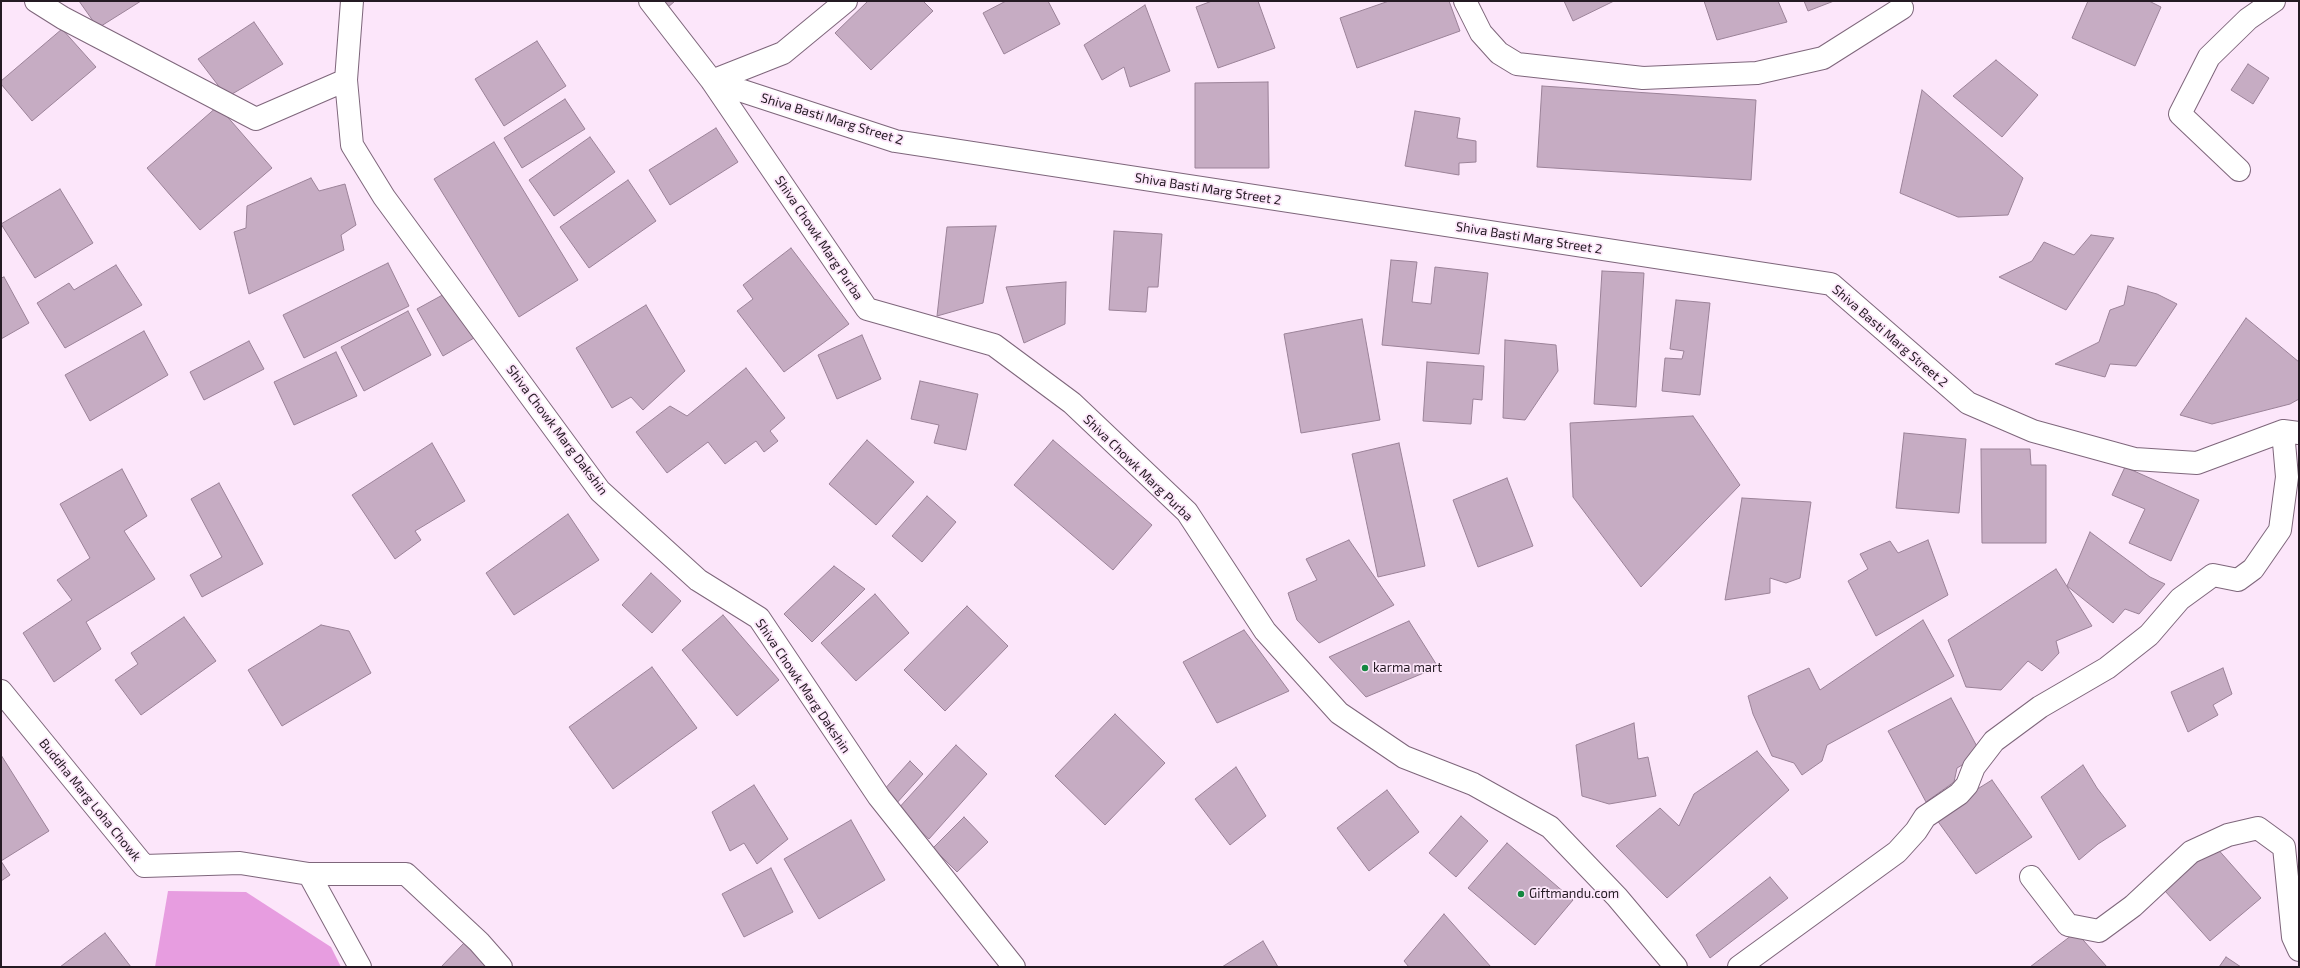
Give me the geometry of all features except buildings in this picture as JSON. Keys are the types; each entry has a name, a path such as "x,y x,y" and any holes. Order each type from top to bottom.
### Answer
{"street":[{"path":"36,1 63,18 256,119 346,80"},
{"name":"Shiva Chowk Marg Dakshin","path":"352,1 346,80 352,145 384,198 600,491 698,580 759,618 879,797 1014,967"},
{"name":"Shiva Chowk Marg Purba","path":"650,1 712,81 867,308 994,345 1072,403 1187,512 1265,631 1339,713 1404,757 1473,784 1550,827 1617,897 1676,967"},
{"path":"712,81 783,53 846,1"},
{"path":"1465,1 1481,33 1500,53 1517,64 1644,78 1757,72 1823,58 1902,8"},
{"path":"2239,170 2180,114 2209,57 2248,19 2274,1"},
{"name":"Shiva Basti Marg Street 2","path":"712,81 895,141 1831,284 1968,403 2032,431 2135,459 2197,463 2291,432"},
{"path":"1739,967 1897,852 1916,831 1925,817 1963,790 1974,767 1994,741 2040,707 2107,668 2150,635 2180,599 2213,575 2238,580 2253,569 2280,530 2291,432"},
{"name":"Buddha Marg Loha Chowk","path":"1,691 144,866 240,863 309,874"},
{"path":"2031,877 2068,925 2099,931 2133,906 2191,852 2228,835 2258,828 2284,847 2293,937 2299,950"},
{"path":"360,967 309,874 406,874 479,942 501,967"}],"shaded area":[{"path":"168,891 246,892 331,947 341,967 155,967"}],"place":[{"name":"karma mart","path":"1365,668"},
{"name":"Giftmandu.com","path":"1521,894"}]}
